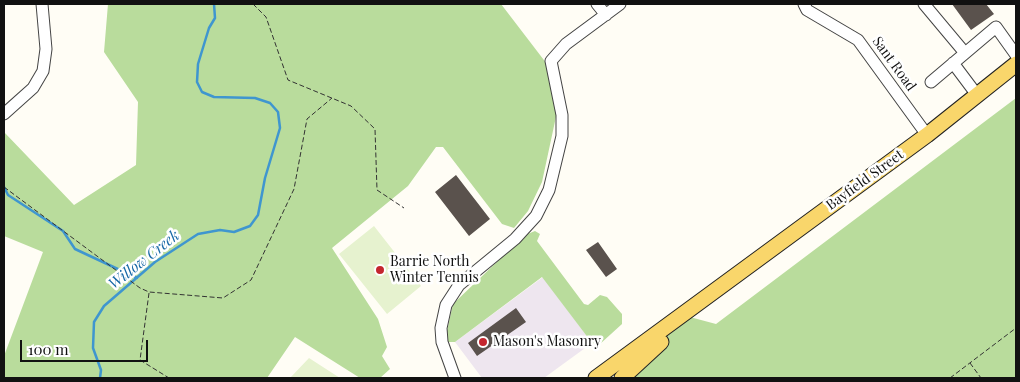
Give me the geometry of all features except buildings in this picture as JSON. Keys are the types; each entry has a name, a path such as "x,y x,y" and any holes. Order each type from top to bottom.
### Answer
{"main road":[{"name":"Bayfield Street","path":"711,294 926,135 1016,64"},
{"path":"596,378 711,294"},
{"path":"622,378 711,294"}],"street":[{"path":"4,114 33,88 43,71 46,49 42,4"},
{"path":"596,4 606,15"},
{"path":"455,378 442,342 441,328 446,305 459,285 515,239 536,216 549,190 562,136 562,115 552,61 566,44 620,4"},
{"name":"Sant Road","path":"804,4 807,10 858,40 926,135"},
{"path":"924,4 965,54"},
{"path":"931,82 996,27 1016,55"},
{"path":"953,63 977,95"}],"path":[{"path":"253,4 266,17 288,80 351,106 375,129 377,190 404,208"},
{"path":"4,186 108,262 140,288 149,292 223,298 251,280 294,189 307,119 332,98"},
{"path":"149,292 140,360 169,378"},
{"path":"950,378 1016,328"},
{"path":"970,363 981,378"}],"shaded area":[{"path":"543,277 592,343 544,378 482,378 455,342"}],"green space":[{"path":"108,4 501,4 550,68 557,112 542,182 528,211 514,228 502,224 443,147 436,147 408,186 332,248 378,319 387,347 382,356 390,369 380,378 360,378 295,337 267,378 4,378 4,356 43,252 4,236 4,132 74,205 136,165 138,102 104,52"},
{"path":"1016,98 1016,378 612,378 686,316 716,324"},
{"name":"Barrie North Winter Tennis","path":"374,226 421,286 387,314 339,254"},
{"path":"535,231 540,234 537,241 584,304 588,305 600,295 607,297 622,314 622,324 600,344 592,343 542,277 455,342 448,342 447,331 453,304 525,235"},
{"path":"309,358 340,378 290,378"}],"waterway":[{"name":"Willow Creek","path":"100,378 101,370 93,348 94,322 104,306 155,262 198,234 220,230 234,232 250,226 258,215 265,178 280,128 278,112 270,103 255,98 214,97 202,92 197,82 198,64 209,28 215,18 214,4"},
{"path":"4,187 8,195 63,231 75,249 137,278"}],"place":[{"name":"Barrie North Winter Tennis","path":"380,270"},
{"name":"Mason's Masonry","path":"483,342"}]}
